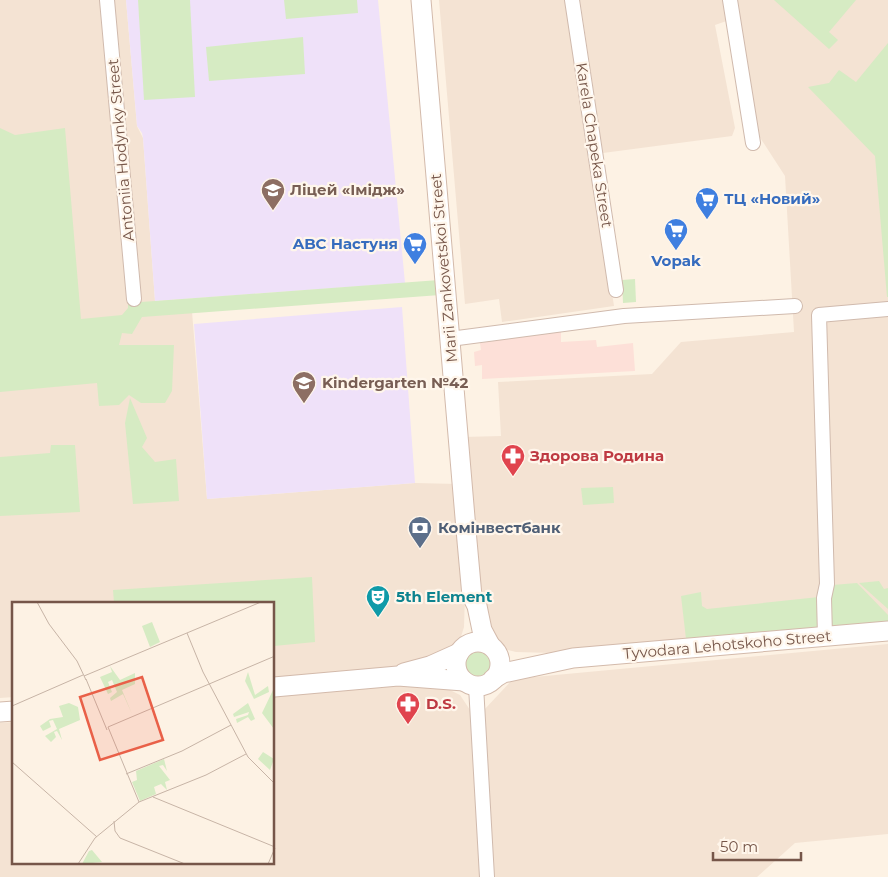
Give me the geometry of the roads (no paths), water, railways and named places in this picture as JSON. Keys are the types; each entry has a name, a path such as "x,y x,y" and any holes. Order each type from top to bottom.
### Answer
{"street":[{"name":"Antoniia Hodynky Street","path":"107,0 134,299"},
{"name":"Marii Zankovetskoi Street","path":"421,0 472,596 461,650"},
{"name":"Karela Chapeka Street","path":"572,0 616,290"},
{"path":"730,0 753,143"},
{"path":"450,339 624,316 795,306"},
{"path":"825,636 824,598 827,584 819,315 888,309"},
{"name":"Marii Zankovetskoi Street","path":"472,596 477,606 482,630 492,647"},
{"name":"Tyvodara Lehotskoho Street","path":"275,687 398,676 478,682 503,673 566,659 888,631"},
{"path":"478,642 492,647 499,660 499,667 478,682 456,668 461,650 478,642"},
{"name":"Tyvodara Lehotskoho Street","path":"492,647 516,656 566,659"},
{"name":"Tyvodara Lehotskoho Street","path":"398,676 448,659 461,650"},
{"path":"478,682 488,877"}],"place":[{"name":"Ліцей «Імідж»","path":"273,211"},
{"name":"ТЦ «Новий»","path":"707,220"},
{"name":"Vopak","path":"676,251"},
{"name":"ABC Настуня","path":"415,265"},
{"name":"Kindergarten №42","path":"304,404"},
{"name":"Здорова Родина","path":"513,477"},
{"name":"Комінвестбанк","path":"420,549"},
{"name":"5th Element","path":"378,618"},
{"name":"D.S.","path":"408,725"}]}
